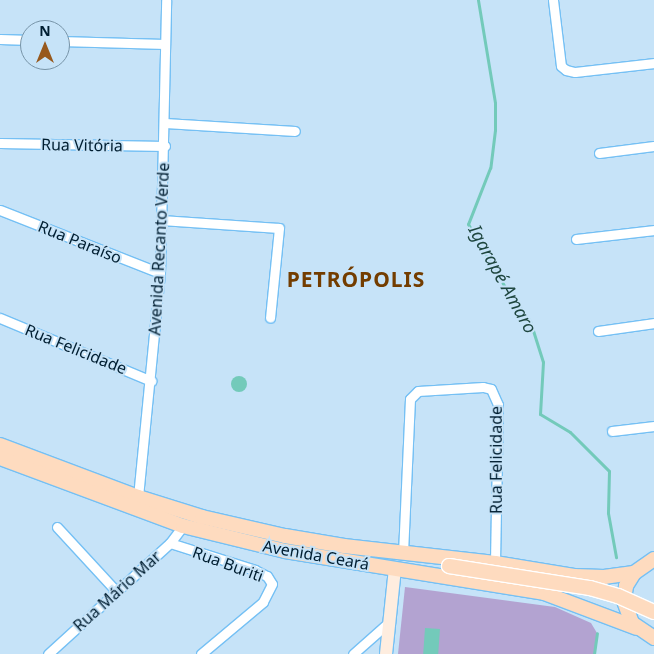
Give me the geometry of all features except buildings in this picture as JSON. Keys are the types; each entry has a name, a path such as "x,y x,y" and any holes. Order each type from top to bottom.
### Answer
{"main road":[{"name":"Avenida Ceará","path":"0,445 138,497 202,517 285,536 407,553"},
{"name":"Avenida Ceará","path":"0,458 184,526 285,551 544,593 637,628 654,638"},
{"path":"407,553 494,563 588,578 634,573"},
{"path":"407,553 449,566 590,588 618,596 654,612"},
{"path":"637,628 628,616 624,601 626,586 634,573 654,559"}],"street":[{"name":"Avenida Recanto Verde","path":"138,497 151,381 160,273 166,0"},
{"path":"552,0 561,66 566,70 575,72 654,63"},
{"path":"0,39 20,40"},
{"path":"70,41 165,44"},
{"path":"164,123 295,131"},
{"name":"Rua Vitória","path":"0,144 164,146"},
{"path":"599,153 654,146"},
{"name":"Rua Paraíso","path":"0,210 160,273"},
{"path":"161,220 279,228 270,318"},
{"path":"576,239 654,230"},
{"name":"Rua Felicidade","path":"0,318 151,381"},
{"path":"598,331 654,324"},
{"name":"Rua Felicidade","path":"407,553 410,399 418,391 483,387 492,389 498,405 494,563"},
{"path":"612,431 654,426"},
{"name":"Rua Mário Mar","path":"48,654 116,590 170,543 184,526"},
{"path":"57,527 116,590"},
{"name":"Rua Buriti","path":"170,543 255,570 267,576 272,584 263,602 201,654"},
{"path":"386,654 394,569"},
{"path":"353,654 388,623"}],"shaded area":[{"path":"239,376 247,384 239,392 231,384"},
{"path":"405,587 555,607 591,623 597,633 594,654 398,654"},
{"path":"425,628 440,629 438,654 423,654"}],"waterway":[{"name":"Igarapé Amaro","path":"478,0 495,103 495,130 490,168 468,224 505,287 530,321 543,362 540,414 570,432 609,471 608,513 616,557"},
{"name":"Igarapé Amaro","path":"594,654 597,633"}],"district":[{"name":"PETRÓPOLIS","path":"356,279"}]}
